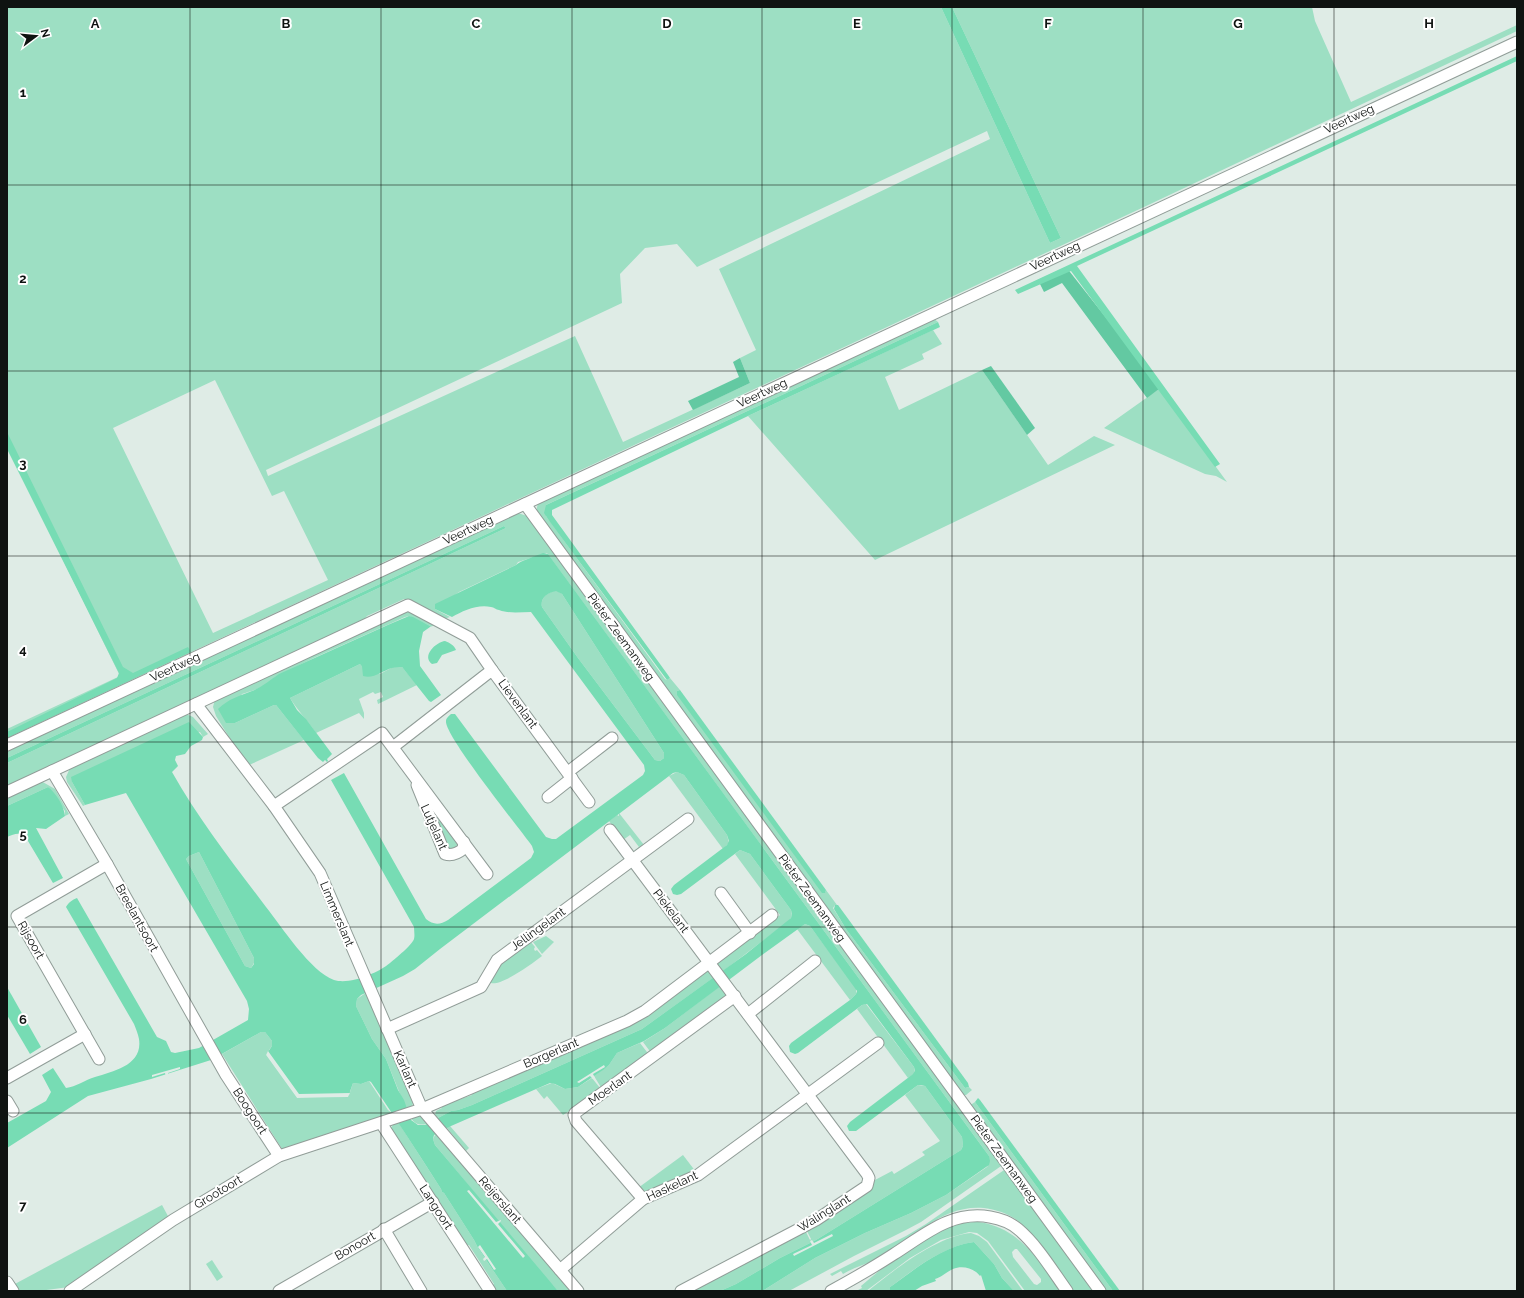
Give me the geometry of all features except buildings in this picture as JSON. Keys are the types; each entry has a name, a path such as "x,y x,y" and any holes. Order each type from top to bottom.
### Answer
{"street":[{"name":"Veertweg","path":"7,745 1045,260 1517,42"},
{"name":"Pieter Zeemanweg","path":"525,504 1100,1291"},
{"path":"7,792 408,604 470,638 492,670"},
{"name":"Lievenlant","path":"393,747 492,670 589,802"},
{"name":"Limmerslant","path":"196,704 274,806 320,873 387,1029"},
{"name":"Lutjelant","path":"274,806 382,733 487,874"},
{"path":"548,797 570,775 612,738"},
{"name":"Breelantsoort","path":"52,771 107,864 221,1066"},
{"name":"Lutjelant","path":"414,775 422,800 444,854 450,855 458,853 463,849 464,842"},
{"name":"Jellingelant","path":"387,1029 481,987 497,960 688,820"},
{"path":"610,830 633,860"},
{"name":"Piekelant","path":"633,860 711,964"},
{"name":"Rijsoort","path":"99,1059 17,916 107,864"},
{"path":"721,893 750,933"},
{"path":"711,964 772,915"},
{"path":"748,1014 815,962"},
{"name":"Walinglant","path":"682,1291 816,1220 867,1186 868,1181 867,1174 711,964"},
{"name":"Borgerlant","path":"387,1121 418,1110 626,1021 645,1011 711,964"},
{"name":"Moerlant","path":"643,1199 576,1121 574,1115 733,993"},
{"name":"Karlant","path":"387,1029 418,1110"},
{"path":"7,1078 86,1034"},
{"path":"808,1094 878,1043"},
{"name":"Boogoort","path":"221,1066 279,1156"},
{"name":"Haskelant","path":"560,1270 643,1199 698,1176 808,1094"},
{"name":"Reijerslant","path":"418,1110 430,1118 578,1291"},
{"name":"Grootoort","path":"70,1291 173,1220 279,1156 387,1121"},
{"name":"Langoort","path":"387,1121 433,1202 490,1291"},
{"name":"Bonoort","path":"279,1291 433,1202"},
{"path":"831,1291 942,1224 957,1218 979,1215 1004,1220 1017,1228 1067,1291"},
{"path":"384,1229 421,1291"},
{"path":"7,1282 13,1291"}],"shaded area":[{"path":"7,7 941,7 1050,243 1061,238 952,7 1312,7 1315,21 1351,102 1517,25 1517,31 1144,207 7,738 7,729 120,676 7,446","holes":["987,131 990,139 719,269 756,350 740,358 750,383 623,442 575,336 268,476 266,470 622,303 620,274 645,248 677,244 697,267","215,380 272,496 284,491 328,580 213,633 113,428"]},
{"path":"941,7 952,7 1061,238 1050,243"},
{"path":"1517,56 1517,61 1077,266 1220,464 1215,467 1071,271 1018,294 1015,290"},
{"path":"1066,267 1111,324 1159,389 1147,398 1062,283 1044,292 1038,280"},
{"path":"933,318 938,322 546,505 546,516 665,679 667,680 670,678 680,690 677,691 677,694 837,905 833,908 846,929 965,1088 969,1087 972,1090 966,1095 961,1095 536,512 538,503"},
{"path":"938,322 940,327 748,416 552,510 552,515 668,675 670,678 667,680 550,522 544,513 546,505"},
{"path":"933,330 942,344 922,354 924,359 885,377 899,410 982,370 1048,465 1094,436 1115,445 875,560 748,416"},
{"path":"740,358 750,383 693,410 688,401 739,377 733,362"},
{"path":"991,366 1035,428 1027,435 982,370"},
{"path":"1159,389 1227,482 1216,476 1205,474 1104,428"},
{"path":"7,432 123,667 133,673 188,647 191,652 7,738 7,732 117,678 119,673 7,449"},
{"path":"518,513 527,516 1004,1164 921,1222 789,1291 760,1291 764,1290 815,1258 946,1195 987,1167 989,1164 989,1156 547,553 518,562 516,565 459,592 435,609 450,617 444,619 404,599 367,616 362,622 7,787 7,763 506,528 504,526 7,758 7,751"},
{"path":"504,526 506,528 7,763 7,758"},
{"path":"543,553 548,554 989,1156 989,1165 946,1195 815,1258 764,1290 720,1291 736,1284 780,1258 816,1240 961,1150 963,1146 962,1137 925,1086 921,1085 918,1085 856,1131 849,1131 847,1126 850,1122 915,1071 914,1067 867,1004 862,1005 798,1053 795,1054 790,1052 789,1046 791,1043 850,1000 857,991 810,926 805,924 665,1028 644,1041 617,1053 609,1065 578,1087 565,1089 550,1083 451,1126 434,1135 433,1139 435,1145 558,1291 507,1291 371,1082 369,1081 361,1084 353,1083 348,1097 297,1098 266,1055 272,1046 272,1041 265,1032 261,1032 211,1060 151,1079 88,1096 7,1148 7,1123 46,1101 51,1092 42,1075 53,1068 66,1088 70,1087 126,1066 132,1061 139,1048 138,1033 134,1024 66,907 69,902 77,898 157,1037 166,1041 171,1052 175,1053 199,1048 248,1020 249,1009 247,1001 126,793 85,805 72,782 71,777 189,722 203,737 202,740 191,746 185,754 176,756 175,760 178,766 172,772 182,790 217,841 297,948 316,968 325,975 334,980 348,981 364,977 378,971 400,955 414,939 414,927 331,780 344,773 426,919 437,924 448,920 531,858 534,852 532,846 483,782 457,744 446,721 451,714 455,714 546,837 552,839 556,839 643,775 645,771 644,765 531,612 507,612 492,607 481,606 465,610 452,617 435,609 435,604 521,562","holes":["556,591 562,594 664,753 664,758 660,761 655,760 578,658 542,607 542,601 545,596","677,772 684,775 727,835 729,841 727,845 674,885 671,889 673,894 681,894 740,850 750,854 791,910 791,918 746,954 642,1029 472,1105 451,1111 425,1125 418,1125 411,1120 386,1059 372,1039 356,1006 357,999 361,995 415,969 673,773","199,852 254,958 254,964 251,968 245,966 186,859 189,856"]},
{"path":"556,590 562,594 664,753 664,758 660,761 655,760 578,658 542,607 543,598"},
{"path":"400,613 416,613 435,625 430,627 409,616 405,617 275,677 260,688 242,694 226,723 235,723 276,705 304,740 247,766 216,716 213,707 215,699"},
{"path":"409,616 430,626 423,632 419,651 420,666 441,695 431,702 429,701 402,667 388,669 374,676 367,677 363,676 362,666 360,664 290,698 297,710 306,719 332,754 327,759 327,762 325,760 323,762 318,758 276,705 235,723 226,723 218,709 230,700 259,688 279,674"},
{"path":"445,641 452,644 456,650 442,655 437,663 432,664 429,661 429,653 438,644"},
{"path":"360,664 380,674 393,667 402,667 417,685 378,704 377,700 383,697 381,692 375,694 373,692 359,699 364,713 364,719 359,713 316,733 290,698"},
{"path":"680,690 826,890 825,893 822,893 677,695 677,691"},
{"path":"186,714 193,717 208,734 203,737 200,732 72,782 85,805 83,806 67,782 66,777 70,768"},
{"path":"677,772 684,775 727,835 729,843 723,849 669,776"},
{"path":"41,781 55,789 69,814 65,816 65,811 48,787 7,806 7,797"},
{"path":"48,787 59,800 65,816 46,829 36,828 63,878 53,883 25,836 16,834 7,837 7,806"},
{"path":"426,801 458,842 456,848 449,850"},
{"path":"619,813 644,845 636,852 635,850 639,847 630,835 623,840 609,821 617,815 619,816"},
{"path":"740,850 750,854 791,910 792,916 786,923 722,972 715,963 780,915 735,854"},
{"path":"199,852 254,958 254,963 251,968 245,966 186,859 189,856"},
{"path":"835,905 838,905 968,1083 969,1087 965,1088 846,929 834,909"},
{"path":"805,924 810,926 856,988 856,994 850,1000 797,929"},
{"path":"546,936 554,942 542,954 533,942"},
{"path":"530,941 535,947 535,951 537,950 542,956 510,978 496,983 491,983 490,981 498,965"},
{"path":"707,969 713,978 642,1029 472,1105 451,1111 438,1118 435,1115 436,1111 442,1108 441,1106 472,1095 471,1093 680,991"},
{"path":"720,986 728,997 652,1054 643,1042 665,1028"},
{"path":"7,987 41,1047 30,1054 7,1015"},
{"path":"367,992 414,1099 412,1100 413,1104 411,1107 406,1109 386,1059 372,1039 356,1006 357,999"},
{"path":"866,1004 914,1067 915,1073 908,1078 857,1009"},
{"path":"261,1032 265,1032 272,1041 272,1046 269,1050 350,1092 353,1083 361,1084 369,1081 388,1110 392,1113 282,1149 222,1054"},
{"path":"640,1043 650,1056 602,1089 594,1076 609,1065 617,1053"},
{"path":"592,1078 600,1088 596,1094 563,1115 547,1096 544,1099 536,1089 552,1083 565,1089 578,1087"},
{"path":"918,1085 925,1086 962,1137 963,1146 961,1150 816,1240 780,1258 736,1284 720,1291 689,1291 805,1230 810,1240 811,1239 806,1229 875,1180 892,1171 894,1174 925,1155 922,1152 940,1141 905,1095"},
{"path":"978,1098 1120,1291 1113,1291 975,1102"},
{"path":"975,1102 1113,1291 1105,1291 969,1106"},
{"path":"423,1116 429,1123 419,1124 411,1118"},
{"path":"398,1122 507,1291 494,1291 491,1286 494,1284 469,1245 465,1246 391,1128 394,1123"},
{"path":"450,1126 469,1148 466,1151 447,1128"},
{"path":"436,1133 572,1291 558,1291 545,1277 435,1145 433,1139"},
{"path":"683,1155 696,1172 645,1193 638,1188"},
{"path":"1007,1168 1097,1291 1073,1291 1047,1254 1026,1228 1014,1218 1006,1214 984,1208 969,1208 955,1211 941,1217 928,1224 879,1258 843,1274 841,1271 832,1276 830,1274 906,1236 926,1224"},
{"path":"162,1205 169,1218 69,1287 39,1291 18,1291 13,1285"},
{"path":"979,1222 993,1225 1006,1231 1017,1239 1045,1268 1061,1291 1025,1291 988,1241 977,1233 969,1232 941,1240 910,1258 866,1291 856,1291 862,1288 861,1286 891,1262 924,1239 950,1226 962,1223","holes":["1017,1249 1041,1279 1041,1282 1037,1285 1034,1284 1013,1257 1012,1252"]},
{"path":"971,1233 979,1236 987,1242 1023,1291 1014,1291 1002,1278 994,1264 974,1242 952,1248 931,1258 890,1287 890,1291 868,1291 903,1264 930,1247 958,1235"},
{"path":"974,1242 994,1264 1002,1278 1014,1291 986,1291 981,1275 980,1276 971,1269 960,1267 951,1270 935,1279 936,1281 922,1286 914,1291 890,1291 890,1287 931,1258 952,1248"},
{"path":"212,1260 223,1277 217,1281 206,1264"}],"pier":[{"path":"268,1051 299,1094 350,1093 348,1097 297,1098 266,1055"},
{"path":"604,1065 605,1067 593,1074 595,1078 593,1079 590,1076 579,1083 577,1082"},
{"path":"180,1067 180,1069 168,1073 168,1076 166,1077 165,1073 152,1077 152,1075"},
{"path":"469,1190 496,1222 501,1220 498,1224 525,1256 523,1258 467,1191"},
{"path":"832,1234 833,1236 794,1256 793,1254 812,1245 810,1241 812,1240 814,1243"},
{"path":"480,1245 496,1269 494,1270 487,1259 484,1261 483,1259 485,1257 478,1247"}]}
